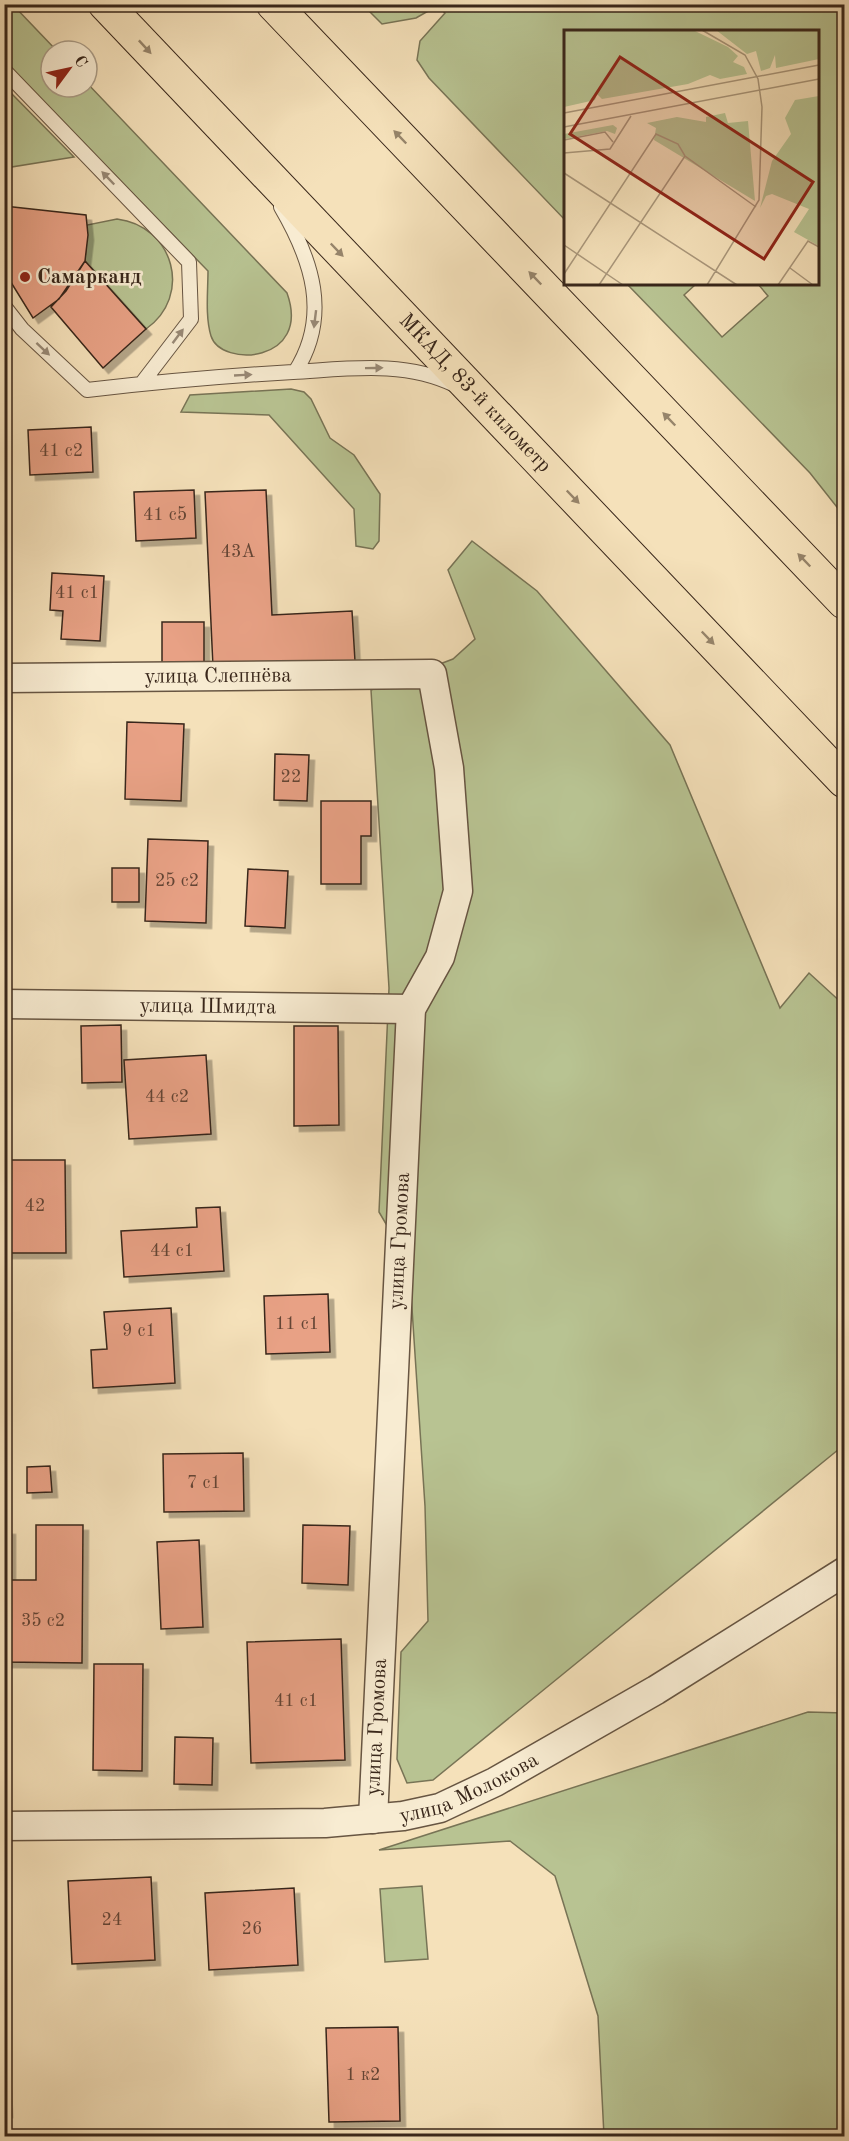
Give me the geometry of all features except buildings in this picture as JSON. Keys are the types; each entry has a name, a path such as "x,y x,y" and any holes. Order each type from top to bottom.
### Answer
{"highway":[{"name":"МКАД, 83-й километр","path":"105,4 259,169 844,781"},
{"path":"273,4 844,602"}],"street":[{"name":"улица Слепнёва","path":"4,678 432,674"},
{"name":"улица Громова","path":"373,1819 411,1009 440,957 458,891 449,768 432,674"},
{"name":"улица Шмидта","path":"4,1004 411,1009"},
{"name":"улица Молокова","path":"4,1826 325,1823 373,1819 440,1808 495,1782 656,1690 844,1572"}],"lane":[{"path":"4,70 189,262 191,319 142,383"},
{"path":"259,169 291,223 309,266 316,311 312,339 306,355 295,372"},
{"path":"4,306 22,329 87,390 196,377 396,368 451,383 476,396"}],"green space":[{"path":"5,5 13,5 46,39 39,39 39,97 5,62"},
{"path":"363,5 844,5 844,516 810,473 628,285 695,285 684,295 722,337 768,296 759,285 819,285 819,30 564,30 564,219 429,78 417,60 420,41 445,13 437,6 416,18 382,24"},
{"path":"10,92 74,157 5,168 5,97"},
{"path":"99,96 287,293 291,316 287,334 277,346 262,353 246,355 231,353 218,346 211,336 208,320 208,271 41,99 99,99"},
{"path":"117,219 137,224 152,234 164,248 170,264 173,282 169,299 161,315 146,329 85,261 87,225"},
{"path":"291,389 304,392 311,399 330,438 354,455 380,494 379,541 373,549 356,546 354,509 269,415 181,412 190,395"},
{"path":"472,541 537,591 670,745 780,1008 809,973 844,1005 844,1445 433,1780 407,1783 397,1759 401,1652 428,1621 425,1506 409,1263 379,1212 389,988 371,690 453,659 475,639 448,570"},
{"path":"808,1712 844,1713 844,2136 604,2136 598,2016 555,1876 510,1841 379,1850"},
{"path":"422,1886 428,1959 385,1962 380,1889"}],"place":[{"name":"Самарканд","path":"25,277"}]}
